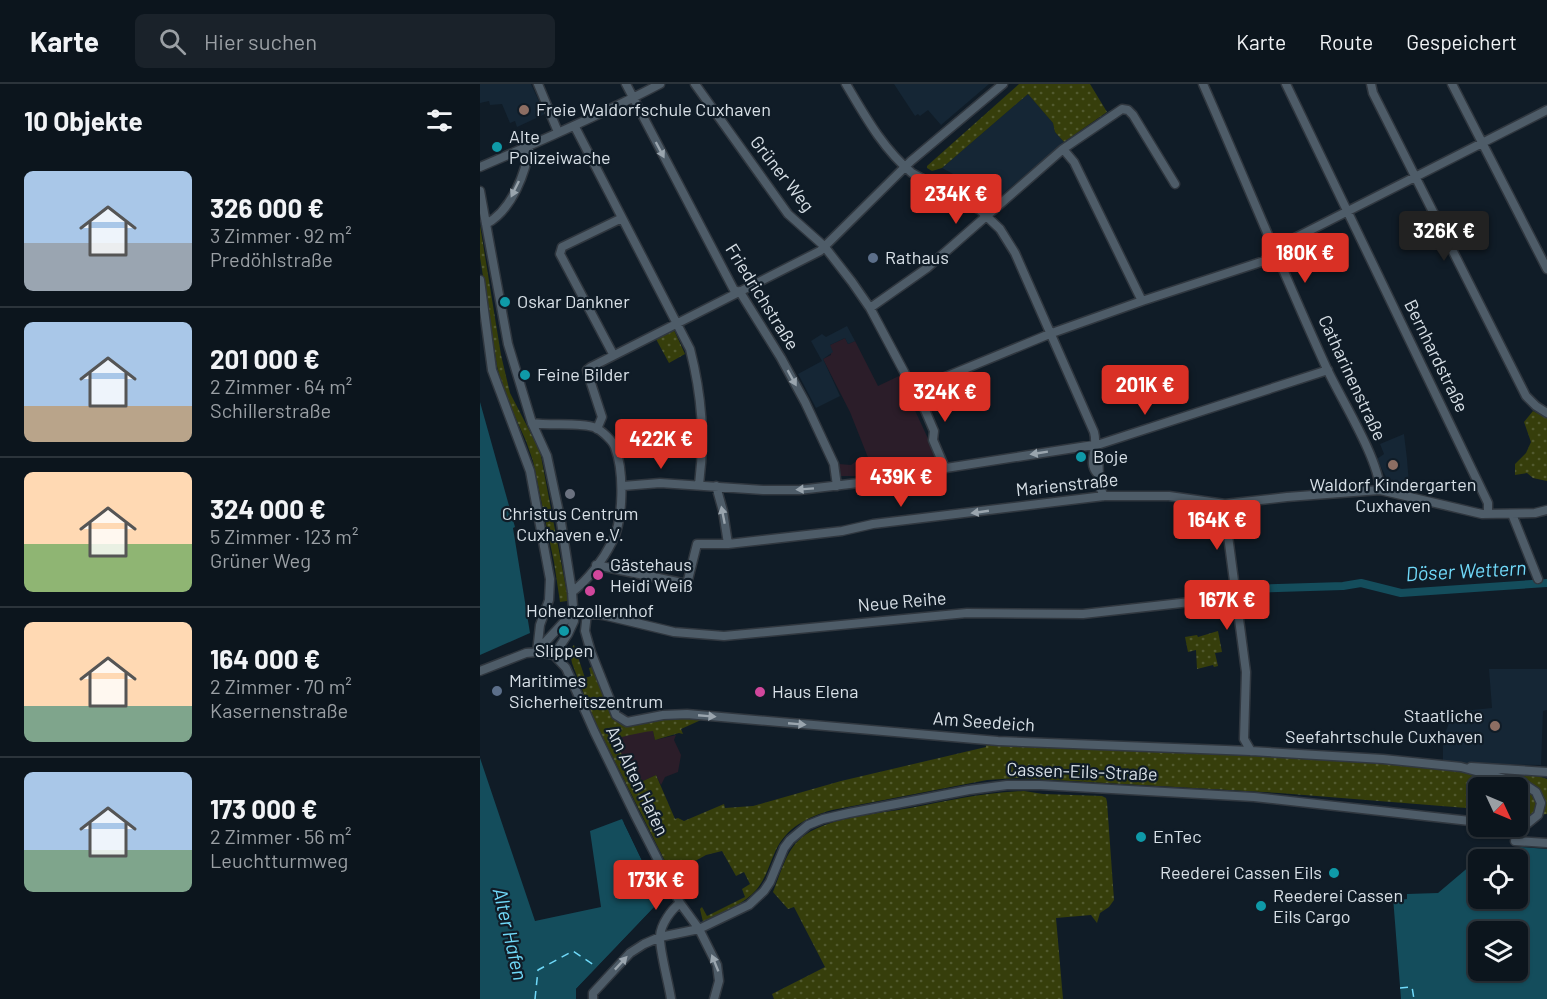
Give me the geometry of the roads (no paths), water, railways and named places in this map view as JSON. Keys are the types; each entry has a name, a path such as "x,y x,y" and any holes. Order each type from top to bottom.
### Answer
{"street":[{"path":"538,84 558,132"},
{"name":"Friedrichstraße","path":"626,84 734,290 740,292 781,358 810,411 834,464 837,486"},
{"path":"480,168 530,144 575,127 660,84"},
{"name":"Grüner Weg","path":"695,84 788,214 824,246 870,308 910,383 916,389 934,431 933,440 945,468"},
{"path":"846,84 883,144 904,167 966,201 1000,229 1015,253 1094,432 1096,449 1092,468 1097,473 1099,486 1104,496"},
{"path":"597,429 602,417 587,370 613,354 820,251 904,167 1003,84"},
{"name":"Catharinenstraße","path":"1203,84 1328,370 1373,463 1380,490"},
{"name":"Bernhardstraße","path":"1286,84 1488,503 1488,514"},
{"path":"1371,84 1373,93 1526,396 1547,413"},
{"path":"1452,84 1547,270"},
{"path":"870,308 915,278 1064,149 1122,109 1128,110 1176,184"},
{"path":"916,389 1052,333 1264,261 1284,244 1547,110"},
{"path":"575,127 690,349 699,384 703,452 699,485"},
{"path":"486,224 498,218 507,206 527,162 530,144"},
{"path":"1064,149 1074,162 1142,301"},
{"path":"480,191 508,344 532,423 547,456 561,522 574,621 554,655"},
{"path":"613,354 560,254 562,247 622,218"},
{"path":"480,280 492,370 530,471 550,579 549,600 540,625 537,652"},
{"path":"623,486 660,483 799,490 875,481 945,468 1096,449 1328,370"},
{"path":"532,423 548,426 589,426 597,429 615,445 623,486 612,542 582,584 572,592"},
{"path":"716,486 728,544"},
{"name":"Marienstraße","path":"596,565 687,584 697,544 728,544 1104,496 1169,496 1225,504 1287,496 1380,490 1466,511 1488,514 1547,510"},
{"path":"1225,504 1246,672 1244,739 1251,751"},
{"path":"1512,514 1538,579"},
{"name":"Neue Reihe","path":"574,611 674,632 724,636 967,613 1083,614 1235,597"},
{"path":"537,652 574,611"},
{"name":"Am Seedeich","path":"587,613 585,631 591,652 616,715 627,723 663,715 687,714 998,741 1251,751 1547,772"},
{"path":"554,655 564,622"},
{"path":"540,625 550,631 556,631"},
{"path":"480,671 526,653 554,655"},
{"name":"Am Alten Hafen","path":"554,655 566,668 594,732 680,903 699,929 717,965 719,981 714,999"},
{"name":"Am Seedeich","path":"1461,767 1498,777"},
{"name":"Cassen-Eils-Straße","path":"699,929 740,910 757,899 770,882 784,848 808,825 849,813 987,786 1040,785 1254,797 1468,821"},
{"name":"Am Seedeich","path":"1528,787 1536,792 1541,803 1538,815 1528,823"},
{"path":"1515,841 1547,843"},
{"path":"671,999 660,937 664,924 680,903"},
{"path":"593,999 593,993 630,953 660,937 699,929"}],"water":[{"path":"480,402 515,527 513,528 530,633 480,655"},
{"name":"Alter Hafen","path":"480,758 535,921 601,907 590,831 622,819 661,900 576,989 577,999 480,999"},
{"path":"1521,847 1547,849 1547,999 1401,999 1393,897 1397,895 1399,900 1407,899 1407,894 1438,893 1468,868 1468,909 1528,909 1528,849 1496,849"}],"waterway":[{"name":"Döser Wettern","path":"1244,589 1343,586 1361,583 1401,593 1547,583"}],"place":[{"name":"Freie Waldorfschule Cuxhaven","path":"524,110"},
{"name":"Alte Polizeiwache","path":"497,147"},
{"name":"Rathaus","path":"873,258"},
{"name":"Oskar Dankner","path":"505,302"},
{"name":"Feine Bilder","path":"525,375"},
{"name":"Boje","path":"1081,457"},
{"name":"Waldorf Kindergarten Cuxhaven","path":"1393,465"},
{"name":"Christus Centrum Cuxhaven e.V.","path":"570,494"},
{"name":"Gästehaus Heidi Weiß","path":"598,575"},
{"name":"Hohenzollernhof","path":"590,591"},
{"name":"Slippen","path":"564,631"},
{"name":"Maritimes Sicherheitszentrum","path":"497,691"},
{"name":"Haus Elena","path":"760,692"},
{"name":"Staatliche Seefahrtschule Cuxhaven","path":"1495,726"},
{"name":"EnTec","path":"1141,837"},
{"name":"Reederei Cassen Eils","path":"1334,873"},
{"name":"Reederei Cassen Eils Cargo","path":"1261,906"}]}
